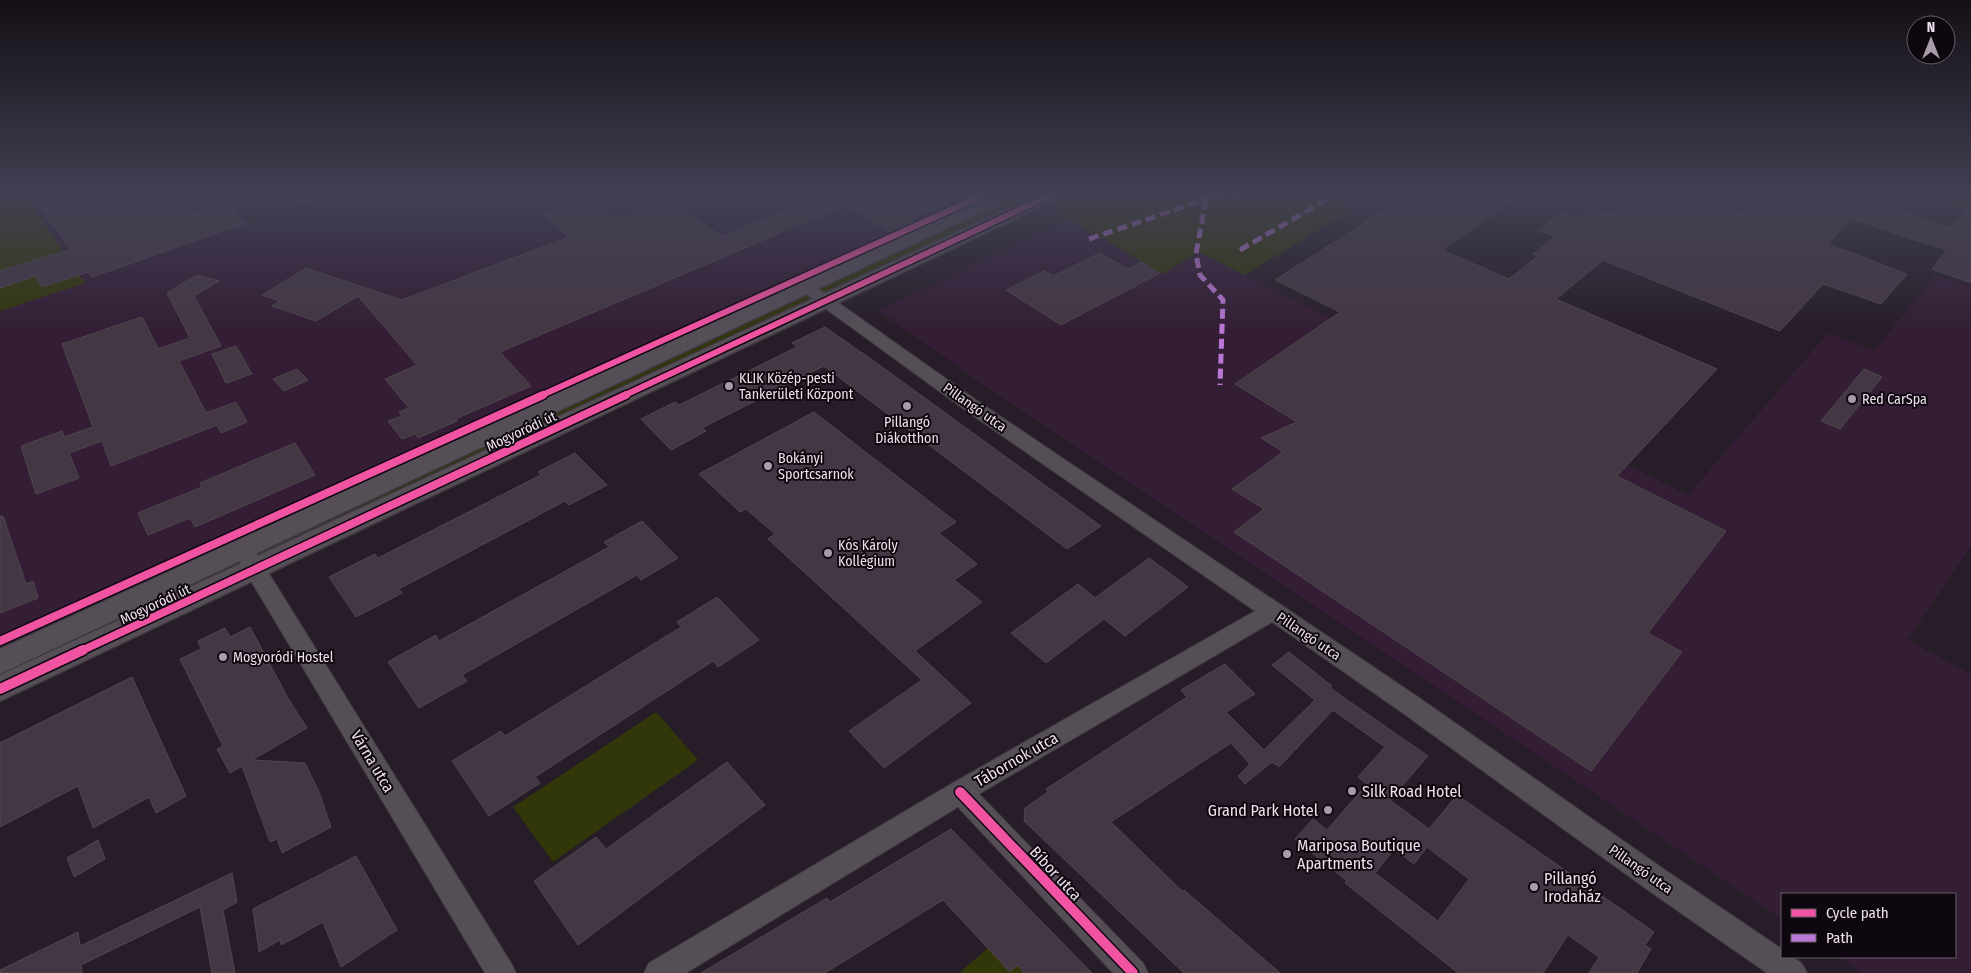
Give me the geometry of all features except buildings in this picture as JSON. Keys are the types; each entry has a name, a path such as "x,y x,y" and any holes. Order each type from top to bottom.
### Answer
{"street":[{"name":"Mogyoródi út","path":"2,683 806,287 908,239"},
{"name":"Mogyoródi út","path":"250,560 825,301 956,239"},
{"path":"806,287 825,301"},
{"name":"Pillangó utca","path":"825,301 972,406 1409,704 1655,879 1792,973"},
{"name":"Várna utca","path":"250,560 501,973"},
{"name":"Tábornok utca","path":"659,973 960,792 1273,611"},
{"name":"Bíbor utca","path":"960,792 1133,973"}],"shaded area":[{"path":"0,239 899,239 0,647"},
{"path":"1025,239 1105,239 1163,274 1199,252 1688,495 1828,333 1874,351 1935,275 1971,287 1971,546 1907,640 1971,674 1971,973 1863,973 1840,958 1956,958 1956,893 1781,893 1781,918 981,383 879,311"}],"green space":[{"path":"0,239 55,239 85,283 0,311"},
{"path":"907,239 957,239 7,687 0,686 0,662"},
{"path":"1104,239 1303,239 1245,275 1199,252 1163,274"},
{"path":"656,712 698,760 553,862 513,807"},
{"path":"988,948 1010,971 1017,965 1024,973 959,973"}],"marked path":[{"path":"1199,239 1196,254 1200,275 1223,300 1220,385"},
{"path":"1240,250 1258,239"}],"cycle path":[{"path":"0,641 886,239"},
{"path":"0,689 956,239"},
{"path":"960,792 1133,973"}],"place":[{"name":"KLIK Közép-pesti Tankerületi Központ","path":"729,386"},
{"name":"Red CarSpa","path":"1852,399"},
{"name":"Pillangó Diákotthon","path":"907,406"},
{"name":"Bokányi Sportcsarnok","path":"768,466"},
{"name":"Kós Károly Kollégium","path":"828,553"},
{"name":"Mogyoródi Hostel","path":"223,657"},
{"name":"Silk Road Hotel","path":"1352,791"},
{"name":"Grand Park Hotel","path":"1328,810"},
{"name":"Mariposa Boutique Apartments","path":"1287,854"},
{"name":"Pillangó Irodaház","path":"1534,887"}]}
